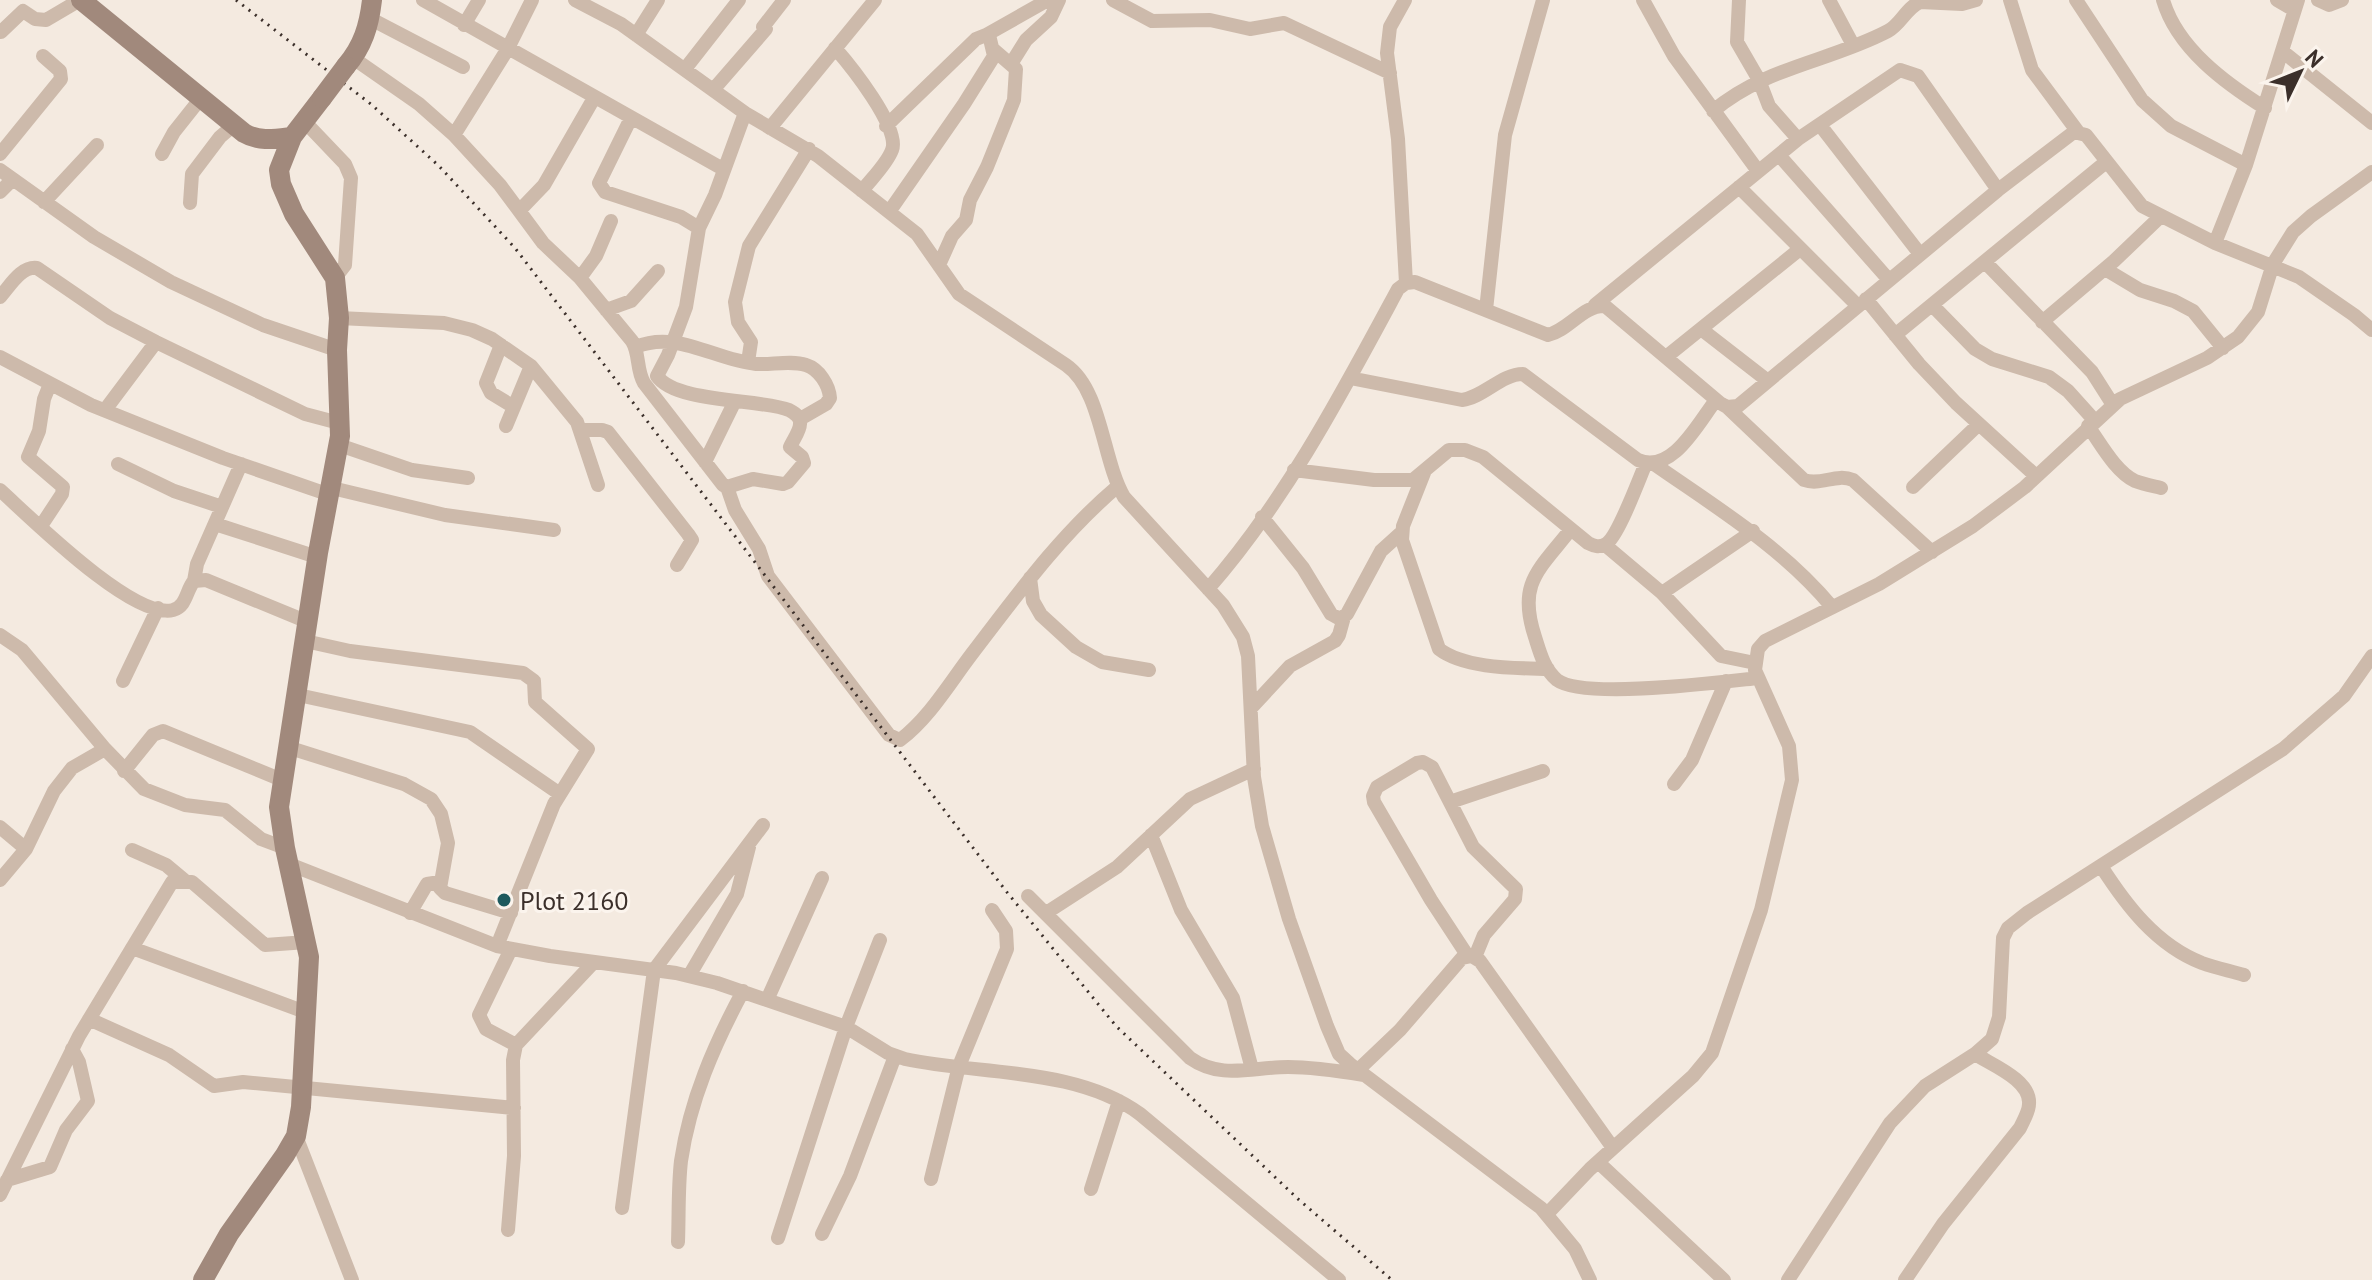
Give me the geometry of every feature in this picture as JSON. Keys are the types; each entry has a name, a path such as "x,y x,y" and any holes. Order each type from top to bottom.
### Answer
{"main road":[{"path":"80,0 242,131 279,170"},
{"path":"203,1280 229,1234 296,1136 303,1090 310,980 307,942 279,807 317,557 339,445 339,318 335,278 294,214 281,184 279,170 298,129 365,38 370,9"},
{"path":"242,131 273,140 298,129"}],"street":[{"path":"1,32 23,11 35,19 46,20 80,0"},
{"path":"423,0 723,169"},
{"path":"464,25 479,0"},
{"path":"454,135 507,50 532,0"},
{"path":"636,35 658,0"},
{"path":"685,69 739,0"},
{"path":"713,90 766,29 763,27 784,0"},
{"path":"770,128 875,0"},
{"path":"886,126 976,39 1048,0"},
{"path":"1011,64 1026,40 1051,17 1059,0"},
{"path":"1113,0 1152,21 1210,20 1250,29 1284,23 1390,73"},
{"path":"1405,0 1387,39 1398,139 1406,283"},
{"path":"1486,310 1505,135 1543,0"},
{"path":"1643,0 1674,56 1758,171"},
{"path":"1739,0 1737,42 1759,80 1769,106 1798,139"},
{"path":"1829,0 1853,45"},
{"path":"1713,111 1735,92 1759,80 1893,28 1920,2 1962,4 1976,0"},
{"path":"2010,0 2032,70 2078,132"},
{"path":"2076,0 2126,79 2150,108 2171,126 2246,165"},
{"path":"2163,0 2179,33 2191,47 2233,88 2265,108"},
{"path":"2215,243 2246,165 2296,5 2277,0"},
{"path":"2318,0 2329,5 2342,0"},
{"path":"580,1 636,35 745,113 809,149 917,234 959,294 1066,365 1082,379 1118,486 1137,513 1223,605 1243,637 1248,656 1256,799 1262,826 1313,986 1339,1054 1547,1214 1575,1249 1590,1280"},
{"path":"370,9 463,67"},
{"path":"939,265 952,236 966,220 970,200 1014,100 1017,75 1011,64 994,50 986,35"},
{"path":"835,48 870,90 893,148 862,191"},
{"path":"889,212 964,104 994,56 994,50"},
{"path":"2282,51 2372,123"},
{"path":"0,154 61,79 60,71 43,56"},
{"path":"350,62 419,104 454,135 500,185 543,243 580,278 636,347 638,369 644,383 727,487 735,510 759,549 768,576 889,735 896,740 902,739 929,712 1030,578 1075,525 1118,486"},
{"path":"1208,589 1231,563 1294,470 1350,378 1398,289 1406,283 1415,282 1548,335 1559,331 1798,139 1900,70 1918,76 1998,190"},
{"path":"162,154 174,132 201,98"},
{"path":"520,210 544,185 594,98"},
{"path":"727,487 748,480 778,485 788,482 804,463 790,447 801,426 800,419 790,411 734,403 668,386 657,376 686,307 699,228 745,113"},
{"path":"631,118 599,183 601,188 612,195 681,217 699,228"},
{"path":"1820,125 1920,254"},
{"path":"298,129 345,164 351,178 346,260 335,278"},
{"path":"190,203 192,174 220,137 242,131"},
{"path":"1721,403 1738,406 1998,190 2068,134 2078,132 2086,135 2134,198 2161,216 2215,243 2273,264 2328,296 2372,330"},
{"path":"44,202 97,145"},
{"path":"748,362 751,342 738,322 735,302 749,246 809,149"},
{"path":"1779,155 1889,280"},
{"path":"1895,335 2106,162"},
{"path":"1547,1214 1598,1162 1693,1076 1712,1053 1761,910 1792,780 1789,746 1758,678 1755,663 1758,649 1770,637 1879,584 1973,526 2036,476 2130,392 2223,348 2249,326 2258,312 2273,264 2285,243 2302,224 2372,172"},
{"path":"0,192 6,175 94,237 171,282 263,325 337,350"},
{"path":"1739,187 1800,249 1895,335 1978,425 2036,476"},
{"path":"2042,322 2161,216"},
{"path":"580,278 596,256 611,221"},
{"path":"1666,357 1800,249"},
{"path":"1985,262 2092,372 2113,405"},
{"path":"0,297 23,271 37,268 110,318 156,342 295,410 339,423"},
{"path":"2105,269 2140,290 2193,311 2223,348"},
{"path":"606,310 631,301 658,271"},
{"path":"1595,305 1605,306 1721,403 1804,480 1818,482 1838,477 1853,480 1932,552"},
{"path":"1933,306 1975,349 1992,359 2049,377 2068,391 2092,423 2115,463 2136,481 2161,488"},
{"path":"339,318 452,325 479,333 501,345 544,379 581,430 598,485"},
{"path":"1701,329 1768,381"},
{"path":"636,347 657,340 748,362 803,364 823,379 830,398 826,404 800,419"},
{"path":"105,410 156,342"},
{"path":"501,345 486,383 491,393 514,407"},
{"path":"0,357 105,410 241,464 331,491 445,515 554,530"},
{"path":"506,426 531,366"},
{"path":"1350,378 1462,400 1475,397 1514,375 1523,374 1650,464 1753,531 1787,559 1832,607"},
{"path":"41,526 62,494 63,487 28,457 39,431 44,399 50,384"},
{"path":"705,462 734,403"},
{"path":"1294,470 1413,480 1449,450 1472,451 1588,543 1599,547 1615,534 1650,464 1667,458 1721,403"},
{"path":"1913,487 1978,425"},
{"path":"581,430 608,432 688,534 692,540 677,565"},
{"path":"339,445 412,470 468,478"},
{"path":"118,464 174,491 222,507"},
{"path":"0,490 110,586 140,603 166,610 179,607 194,581 197,564 241,464"},
{"path":"1251,708 1290,666 1335,641 1344,617 1381,551 1402,532 1424,473"},
{"path":"1262,517 1303,568 1331,614 1335,618 1344,617"},
{"path":"215,524 317,557"},
{"path":"1571,529 1532,580 1528,591 1528,616 1548,669 1566,685 1584,688 1674,686 1758,678"},
{"path":"1662,593 1753,531"},
{"path":"1402,532 1406,557 1439,649 1449,656 1475,663 1548,669"},
{"path":"1605,545 1662,593 1721,656 1755,663"},
{"path":"1030,578 1033,601 1041,615 1076,647 1102,662 1149,670"},
{"path":"194,581 206,580 350,651 523,673 530,676 536,685 535,702 588,749 560,794 511,913 504,948 480,1007 479,1015 486,1029 516,1045"},
{"path":"123,681 158,608"},
{"path":"0,635 22,650 124,771 151,794 185,805 225,810 287,856 410,913 504,948 689,976 743,991 846,1027 895,1056 928,1064 1050,1080 1095,1091 1140,1114 1339,1280"},
{"path":"1788,1280 1890,1123 1925,1086 1975,1054 1992,1039 1997,1029 2000,955 2008,928 2283,749 2344,696 2372,656"},
{"path":"1674,784 1692,760 1726,681"},
{"path":"298,695 470,732 560,794"},
{"path":"124,771 153,735 163,731 282,780"},
{"path":"287,747 404,784 431,799 441,814 448,843 440,882 445,893 511,913"},
{"path":"0,880 26,849 54,791 72,768 105,749"},
{"path":"1361,1072 1453,968 1471,956 1485,932 1515,899 1516,889 1473,847 1435,770 1423,762 1390,778 1377,787 1373,796 1423,887 1471,956 1613,1148"},
{"path":"1046,913 1117,867 1190,799 1254,769"},
{"path":"1450,802 1543,771"},
{"path":"622,1208 654,970 763,825"},
{"path":"0,827 26,849"},
{"path":"1151,835 1181,910 1233,998 1252,1069"},
{"path":"689,976 737,894 750,841"},
{"path":"132,850 166,865 184,880 199,887 265,945 307,942"},
{"path":"2101,866 2135,914 2173,947 2202,963 2244,975"},
{"path":"767,1000 822,878"},
{"path":"0,1195 89,1019 168,886 184,880"},
{"path":"410,913 427,884 440,882"},
{"path":"1028,896 1190,1058 1209,1070 1301,1067 1361,1072"},
{"path":"931,1179 959,1066 1007,949 1006,931 992,910"},
{"path":"778,1238 846,1027 880,940"},
{"path":"132,948 308,1013"},
{"path":"508,1230 513,1185 513,1060 516,1045 594,962"},
{"path":"678,1242 681,1163 689,1124 710,1055 743,991"},
{"path":"89,1019 169,1055 214,1086 243,1082 514,1108"},
{"path":"7,1180 50,1167 66,1130 86,1106 88,1096 79,1062 72,1049"},
{"path":"1905,1280 1943,1224 2020,1128 2028,1111 2027,1091 2013,1077 1975,1054"},
{"path":"822,1234 850,1176 895,1056"},
{"path":"1091,1189 1119,1101"},
{"path":"296,1136 352,1280"},
{"path":"1598,1162 1724,1280"}],"railway":[{"path":"236,0 372,105 439,166 515,248 1006,891 1116,1026 1298,1199 1392,1280"}],"place":[{"name":"Plot 2160","path":"504,900"}]}
